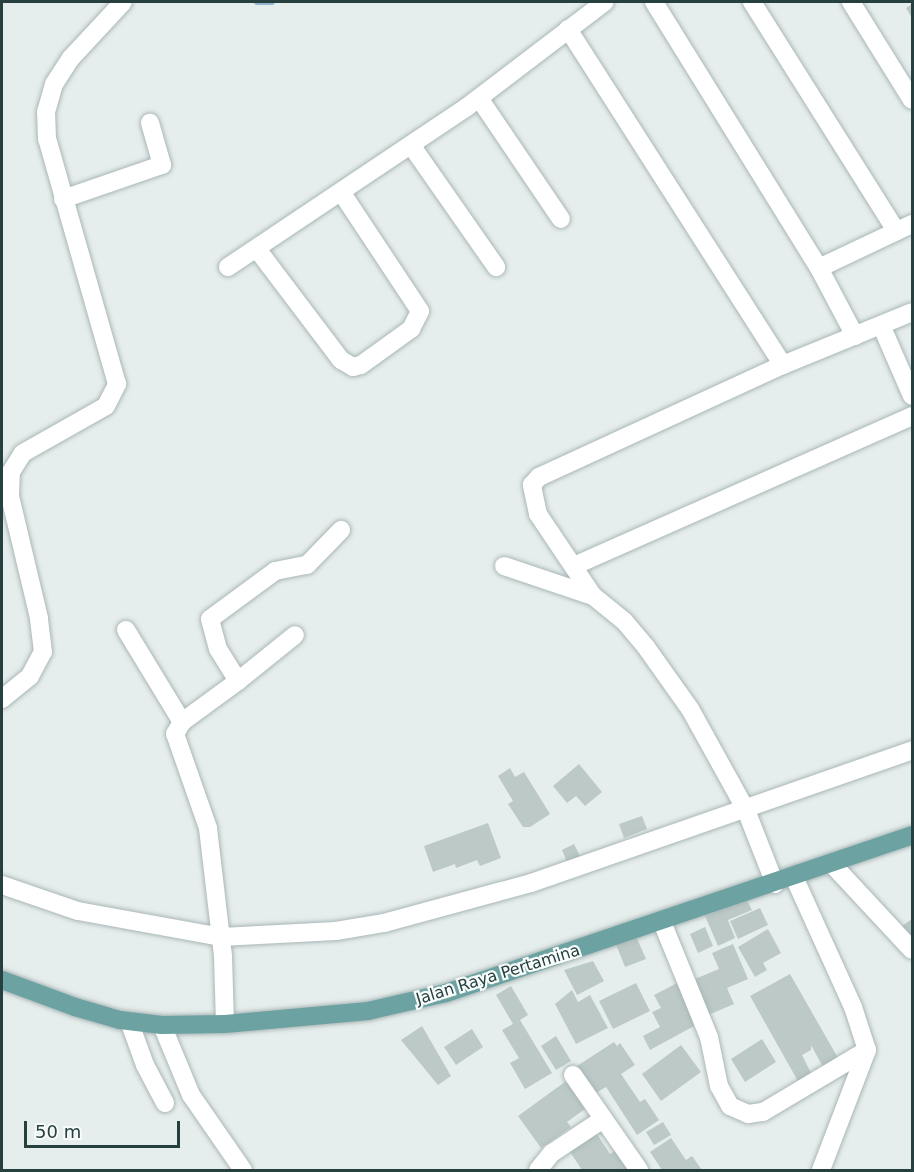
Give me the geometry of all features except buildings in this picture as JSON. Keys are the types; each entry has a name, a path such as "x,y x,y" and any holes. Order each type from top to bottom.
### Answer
{"main road":[{"name":"Jalan Raya Pertamina","path":"2,980 75,1007 129,1021 162,1025 225,1024 368,1011 406,1003 662,922 772,878 794,878 912,835"}],"street":[{"path":"2,699 30,676 43,652 39,618 10,496 11,472 23,453 106,406 117,384 90,281 63,199 47,139 46,112 54,84 90,36 123,2"},
{"path":"228,267 478,98 605,2"},
{"path":"654,2 819,268 855,336"},
{"path":"752,2 904,227 819,268"},
{"path":"851,2 912,100"},
{"path":"568,29 783,365"},
{"path":"478,98 561,219"},
{"path":"63,199 162,165 150,123"},
{"path":"411,145 496,267"},
{"path":"257,249 341,360 353,367 361,365 411,329 420,311 342,192"},
{"path":"593,596 576,565 538,514 532,485 539,477 783,365 912,312"},
{"path":"881,325 912,396"},
{"path":"576,565 912,416"},
{"path":"238,681 218,649 210,619 275,571 307,566 341,530"},
{"path":"504,566 593,596 624,621 653,656 690,709 749,815 772,878"},
{"path":"126,630 182,722"},
{"path":"225,1024 223,956 208,828 176,743 175,734 182,722 295,635"},
{"path":"2,885 78,911 221,937 336,931 384,923 531,883 749,815 912,750"},
{"path":"832,864 912,951"},
{"path":"794,878 853,1007 867,1050 821,1170"},
{"path":"662,922 709,1037 719,1086 730,1106 748,1114 763,1112 867,1050"},
{"path":"129,1021 145,1065 165,1102"},
{"path":"162,1025 191,1095 243,1170"},
{"path":"573,1075 639,1170"},
{"path":"538,1170 552,1153 603,1119"}],"waterway":[{"path":"257,2 272,2"}]}
